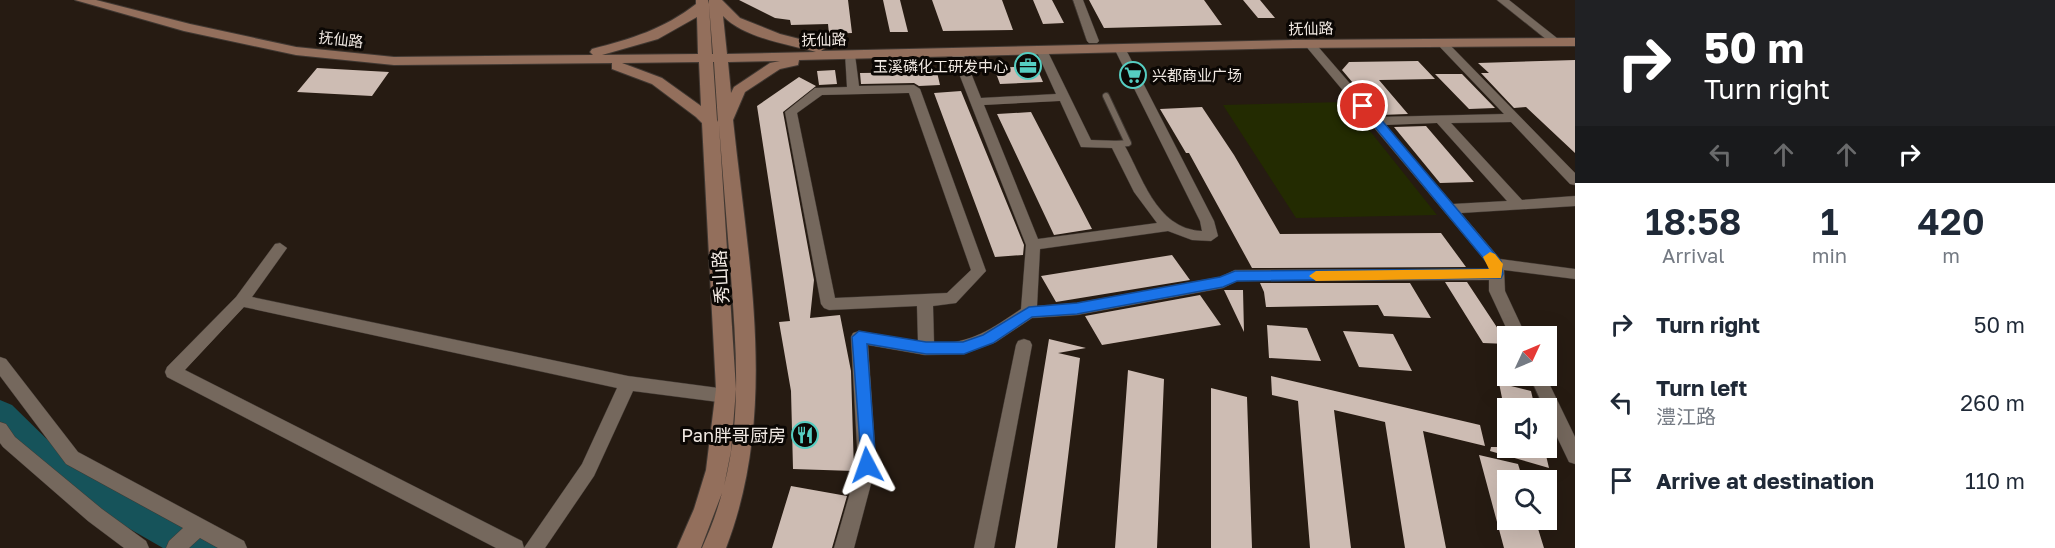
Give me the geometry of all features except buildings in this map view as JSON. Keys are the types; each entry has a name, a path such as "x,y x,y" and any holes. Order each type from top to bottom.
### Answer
{"main road":[{"name":"抚仙路","path":"81,0 297,51 394,61 817,52 1093,41 1551,38 1575,42"},
{"name":"抚仙路","path":"111,0 208,24 316,46 399,55 594,56"},
{"path":"594,56 640,43 680,24 709,1 735,21 817,52"},
{"name":"秀山路","path":"709,1 719,122 747,388 744,444 737,487 714,548"},
{"name":"抚仙路","path":"817,52 849,55 1442,43 1551,38 1575,34"},
{"path":"594,56 637,70 681,94 719,122 739,90 775,66 817,52"},
{"name":"秀山路","path":"689,548 716,483 723,444 726,396 719,122"}],"street":[{"path":"1077,0 1093,41"},
{"path":"1502,0 1551,38"},
{"path":"1442,43 1575,181"},
{"path":"1310,44 1450,209 1496,269 1497,291 1513,326"},
{"path":"1042,50 1086,144 1117,144 1147,202 1169,226 1193,238 1210,236 1196,200 1120,48"},
{"path":"957,52 1033,245 1029,312"},
{"path":"849,55 853,90"},
{"path":"914,89 979,271 951,299 830,304 791,112 819,91 853,90 914,89"},
{"path":"977,102 1064,97"},
{"path":"1376,121 1514,118"},
{"path":"1440,119 1517,203"},
{"path":"1450,209 1575,201"},
{"path":"1033,245 1169,226"},
{"path":"280,248 241,301 173,372 515,548"},
{"path":"844,548 867,465 859,337 926,348 964,348 988,339 1029,312 1077,309 1223,282 1235,276 1496,269 1575,274"},
{"path":"925,300 926,348"},
{"path":"241,301 628,383 726,396"},
{"path":"984,548 1024,345"},
{"path":"0,364 72,458 196,529 237,548"},
{"path":"534,548 588,470 628,383"},
{"path":"1542,386 1575,456"},
{"path":"0,429 9,442 95,515 139,548"},
{"path":"177,547 196,529"}],"lane":[{"path":"1106,96 1128,144 1117,144"}],"green space":[{"path":"1347,102 1437,215 1296,218 1223,105"}],"waterway":[{"path":"0,415 47,463 200,548"}],"slow traffic":[{"path":"1316,276 1497,274 1496,264 1490,257"}],"place":[{"name":"玉溪磷化工研发中心","path":"1028,66"},
{"name":"兴都商业广场","path":"1133,75"},
{"name":"Pan胖哥厨房","path":"805,435"}],"route":[{"path":"867,465 859,337 926,348 964,348 988,339 1029,312 1077,309 1223,282 1235,276 1497,274 1496,264 1363,106"}]}
